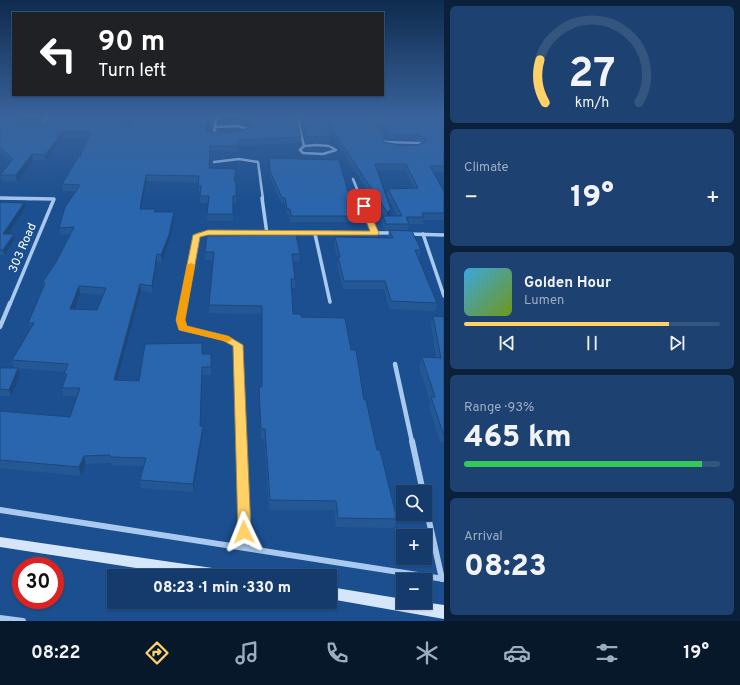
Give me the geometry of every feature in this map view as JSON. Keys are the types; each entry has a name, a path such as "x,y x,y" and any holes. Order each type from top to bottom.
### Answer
{"street":[{"path":"304,146 300,150 303,153 310,154 323,154 336,150 329,146"},
{"path":"385,146 390,149"},
{"path":"416,149 423,146"},
{"path":"214,162 239,159 258,162 268,234"},
{"path":"352,179 375,233"},
{"name":"303 Road","path":"0,198 54,199 0,327"},
{"path":"245,547 238,345 225,338 182,328 181,320 197,235 208,232 268,234 399,233"},
{"path":"315,234 330,302"},
{"path":"407,234 444,235"},
{"path":"423,234 444,296"},
{"path":"394,364 421,485"},
{"path":"0,510 443,579 429,521"},
{"path":"0,542 181,569"},
{"path":"337,594 444,612"},
{"path":"0,618 23,621"}],"building":[{"path":"0,146 52,146 45,155 32,154 16,175 0,175 13,159"},
{"path":"85,146 238,146 210,146 209,168 236,169 234,181 236,182 236,196 233,196 233,214 207,214 209,196 200,196 201,186 198,186 199,176 146,175 140,209 155,209 154,212 174,212 169,235 161,255 157,254 152,286 140,284 114,380 139,381 145,344 202,343 202,354 211,354 211,367 202,367 200,426 203,426 193,484 140,480 146,458 110,457 110,455 84,456 79,467 0,460 0,411 70,417 80,388 62,388 67,374 64,374 68,364 12,360 34,323 28,323 45,283 42,283 56,262 74,227 59,228 65,207 80,185 62,184","holes":["79,286 106,288 97,310 70,309"]},
{"path":"343,146 444,146 444,166 430,166 444,192 444,213 422,213 424,217 406,217 409,224 386,224 383,216 402,216 388,189 418,188 406,164 375,164 391,210 387,212"},
{"path":"269,158 339,160 351,202 347,202 350,216 291,216 290,209 287,209 285,198 282,198 270,171"},
{"path":"0,202 24,203 3,234 14,234 3,250 0,250"},
{"path":"389,230 412,231 421,250 415,250 437,303 391,301 385,281 344,281 335,237 393,238"},
{"path":"296,235 300,254 292,254 295,279 291,279 293,314 301,314 301,317 345,318 351,350 356,350 364,400 366,400 377,450 380,450 396,519 338,518 336,501 270,500 265,429 261,429 259,387 262,387 262,306 209,305 214,252 205,252 207,236"},
{"path":"433,316 444,317 444,433 431,397 435,397 422,357 441,358"},
{"path":"0,368 18,368 9,390 0,389"}],"slow traffic":[{"path":"191,265 181,320 182,328 227,339"}],"route":[{"path":"244,532 238,345 225,338 182,328 181,320 197,235 208,232 268,234 375,233 364,206"}]}
